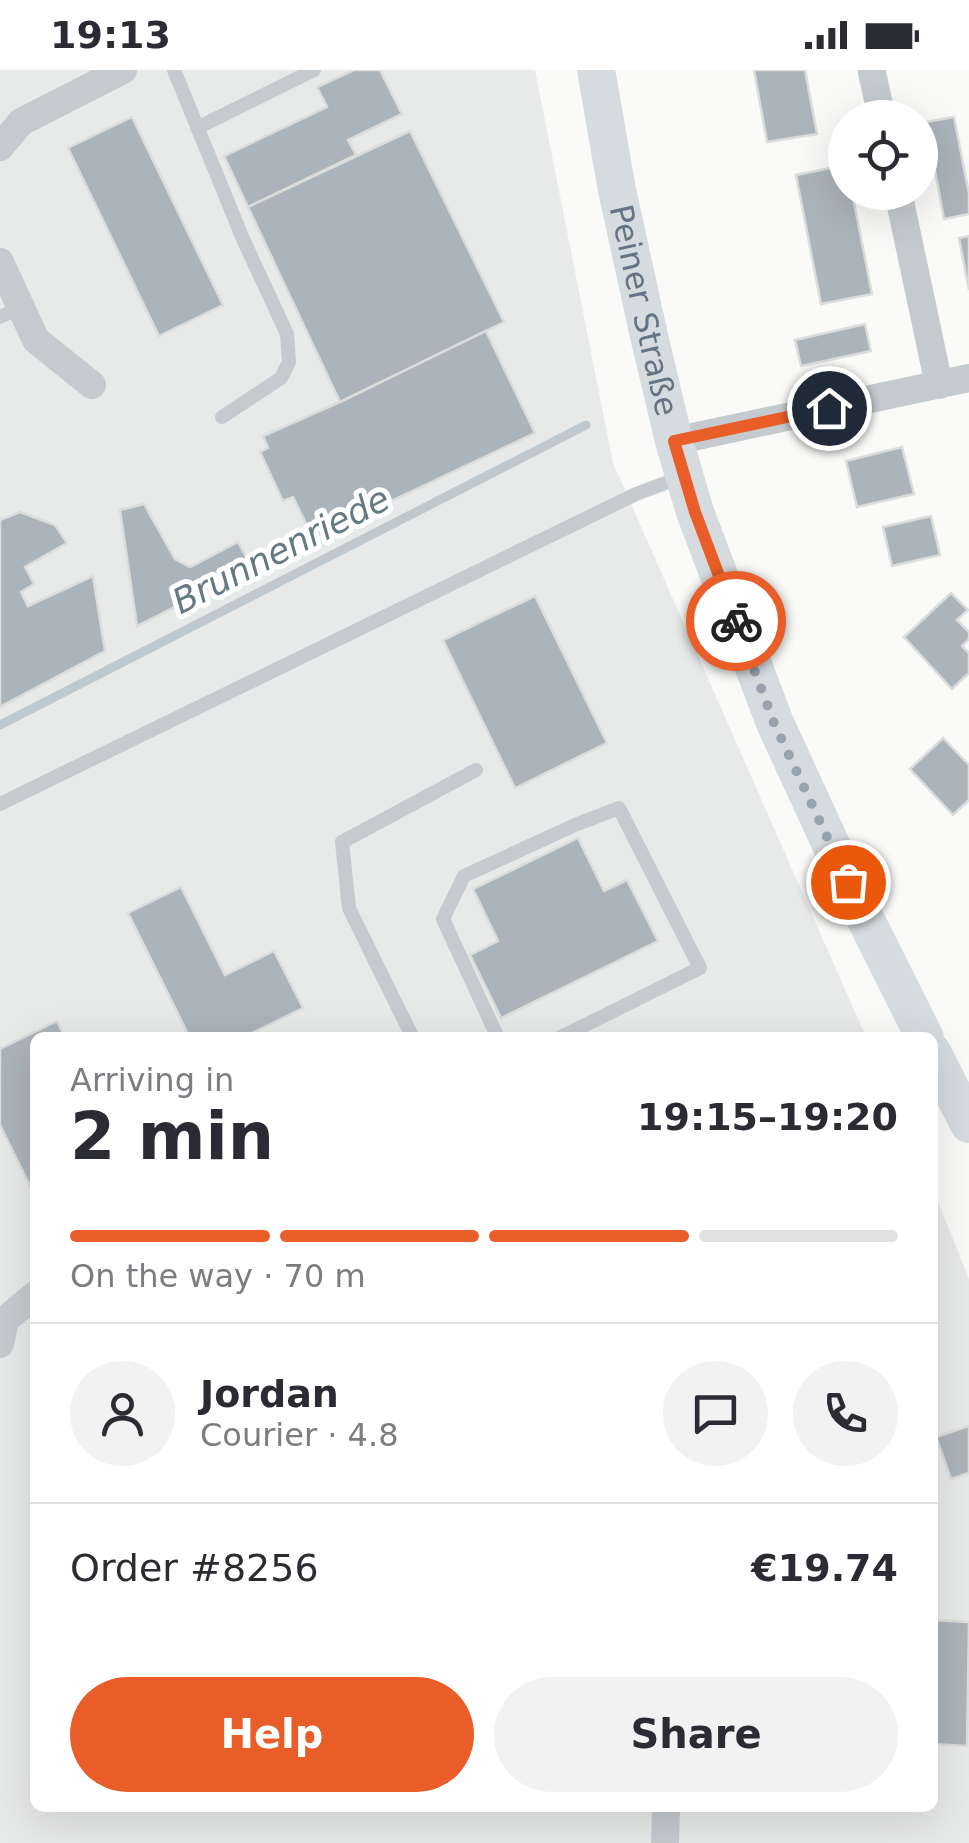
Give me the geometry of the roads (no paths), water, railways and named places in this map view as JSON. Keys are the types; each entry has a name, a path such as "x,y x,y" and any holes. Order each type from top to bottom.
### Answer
{"main road":[{"name":"Peiner Straße","path":"596,70 617,190 679,459 695,512 774,723 922,1032"},
{"path":"938,1064 969,1124"}],"street":[{"path":"3,133 122,70"},
{"path":"872,73 878,100"},
{"path":"902,210 939,384"},
{"path":"0,262 10,312 36,340 92,384"},
{"path":"679,459 969,378"},
{"path":"2,1326 30,1300"},
{"path":"665,1843 666,1812"}],"lane":[{"path":"174,70 287,334 289,362 281,378 222,417"},
{"path":"197,128 314,70"},
{"path":"0,804 636,494 679,459"},
{"path":"410,1032 349,908 342,842 476,770"},
{"path":"495,1032 443,919 464,876 619,808 700,968 571,1032"}],"waterway":[{"name":"Brunnenriede","path":"0,725 586,425"}]}
